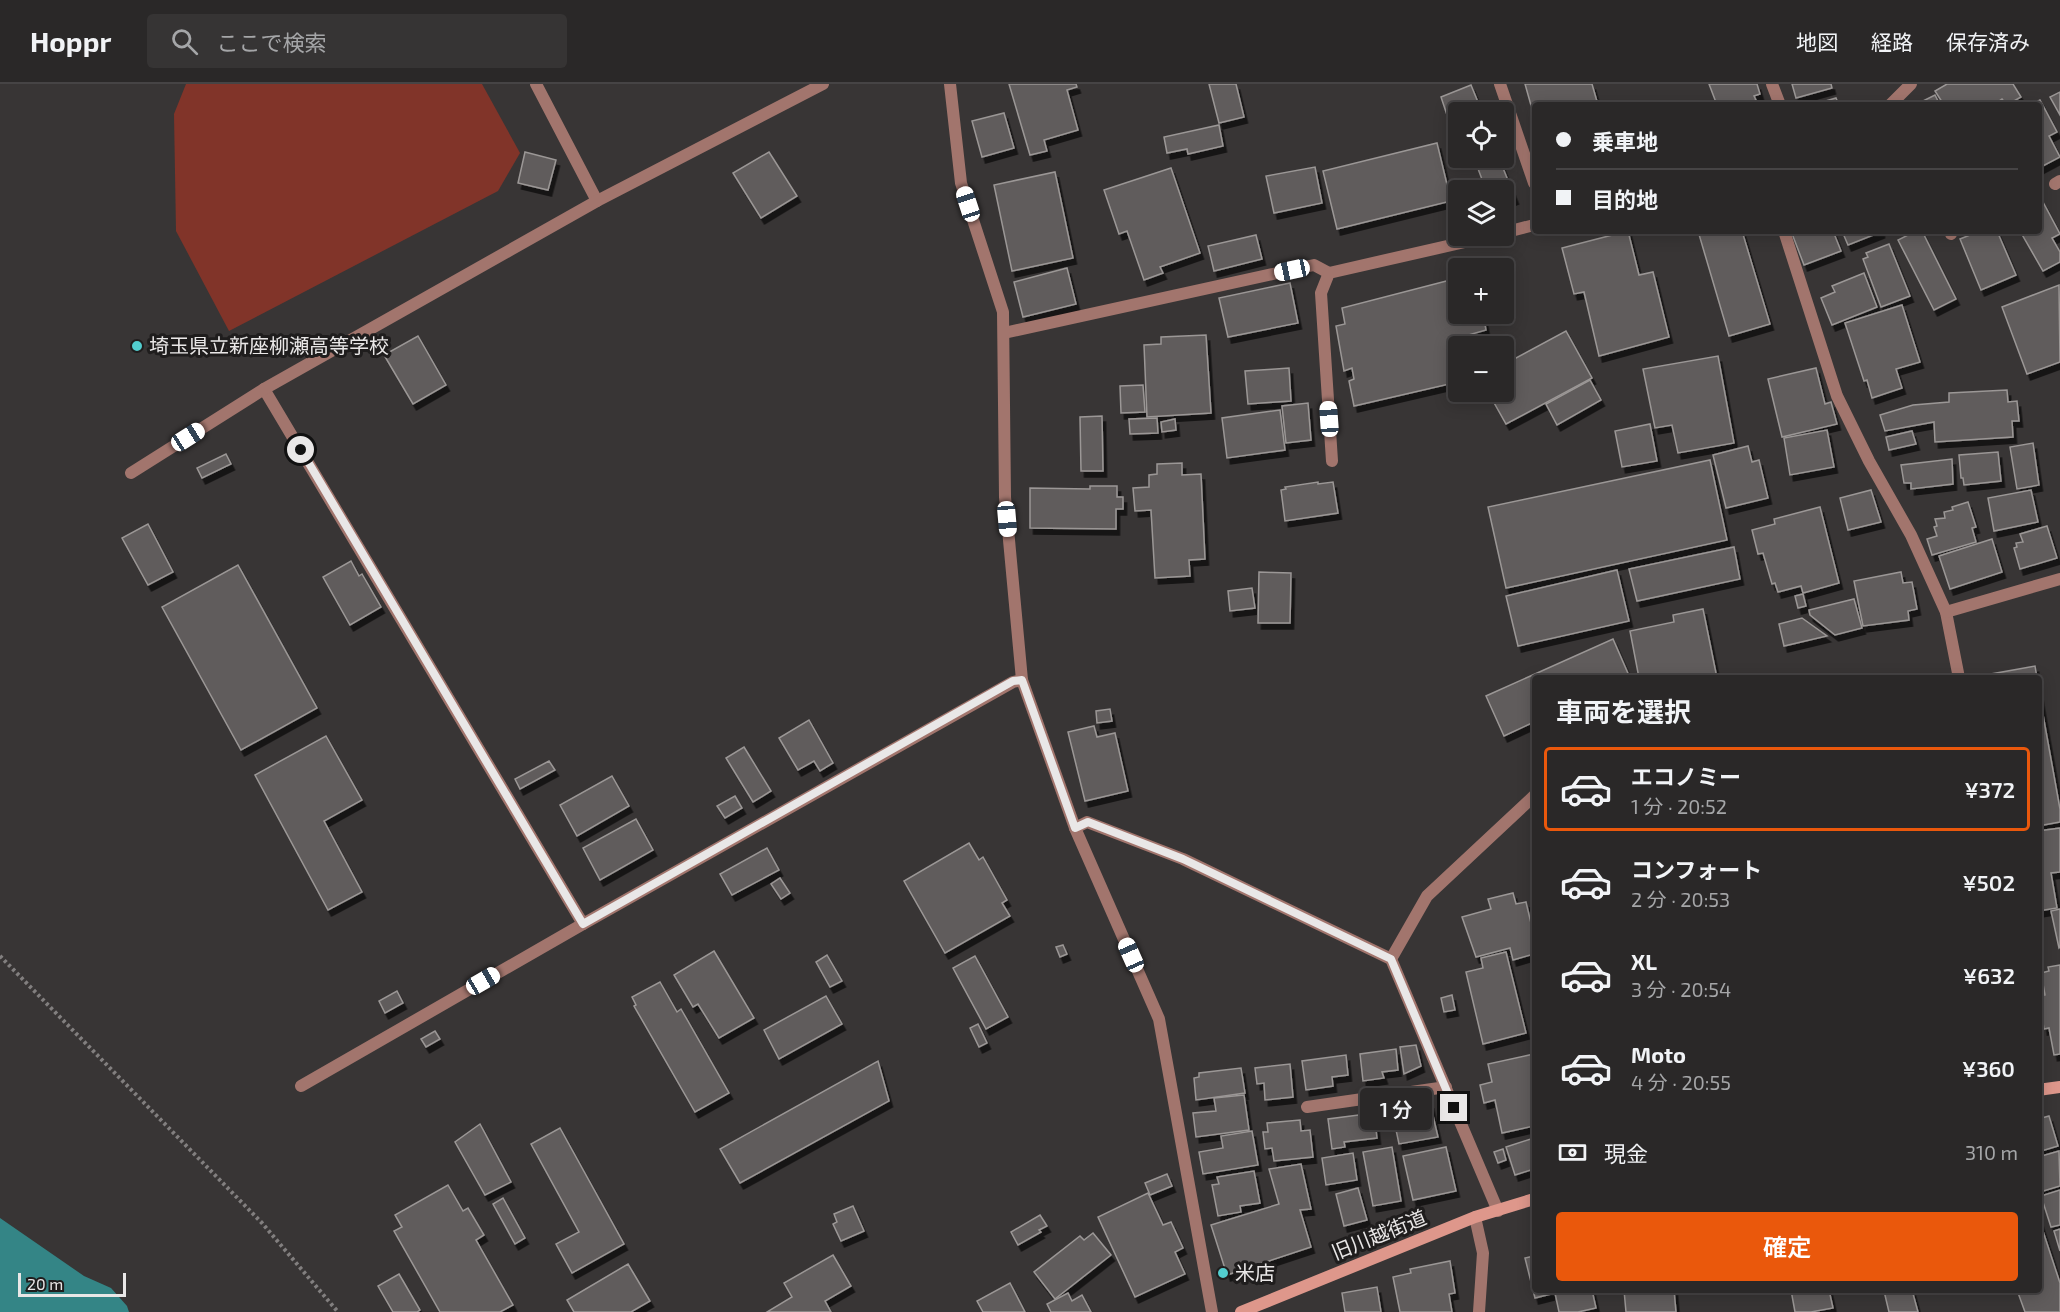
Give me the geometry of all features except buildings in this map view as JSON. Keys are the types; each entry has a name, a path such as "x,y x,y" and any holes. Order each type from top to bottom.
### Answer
{"main road":[{"path":"2042,1089 2060,1087"},
{"name":"旧川越街道","path":"1241,1312 1475,1217 1532,1200"}],"street":[{"path":"536,84 597,201"},
{"path":"131,473 264,389 597,201 823,84"},
{"path":"950,84 961,183 1003,312 1005,496 1022,680 1075,828 1159,1019 1212,1312"},
{"path":"1500,84 1532,177"},
{"path":"1772,84 1779,102"},
{"path":"1893,102 1911,84"},
{"path":"1514,230 1532,226"},
{"path":"1785,234 1837,396 1869,461 1911,535 1946,612 1958,675"},
{"path":"1004,333 1314,265 1329,273 1448,246"},
{"path":"1329,273 1321,293 1332,461"},
{"path":"264,389 583,924"},
{"path":"1946,612 2060,579"},
{"path":"301,1086 1013,681 1022,680"},
{"path":"1391,959 1427,896 1532,798"},
{"path":"1075,828 1088,822 1183,859 1391,959 1498,1211"},
{"path":"1307,1107 1446,1087"},
{"path":"1475,1217 1483,1253 1479,1312"}],"path":[{"path":"0,956 262,1223 338,1312"}],"shaded area":[{"path":"186,84 482,84 520,153 498,191 229,331 176,231 174,114"}],"water":[{"path":"0,1218 84,1276 111,1288 127,1306 129,1312 0,1312"}],"place":[{"name":"埼玉県立新座柳瀬高等学校","path":"137,346"},
{"name":"米店","path":"1223,1273"}],"route":[{"path":"301,450 583,924 1013,681 1022,680 1075,828 1088,822 1183,859 1391,959 1454,1108"}]}
